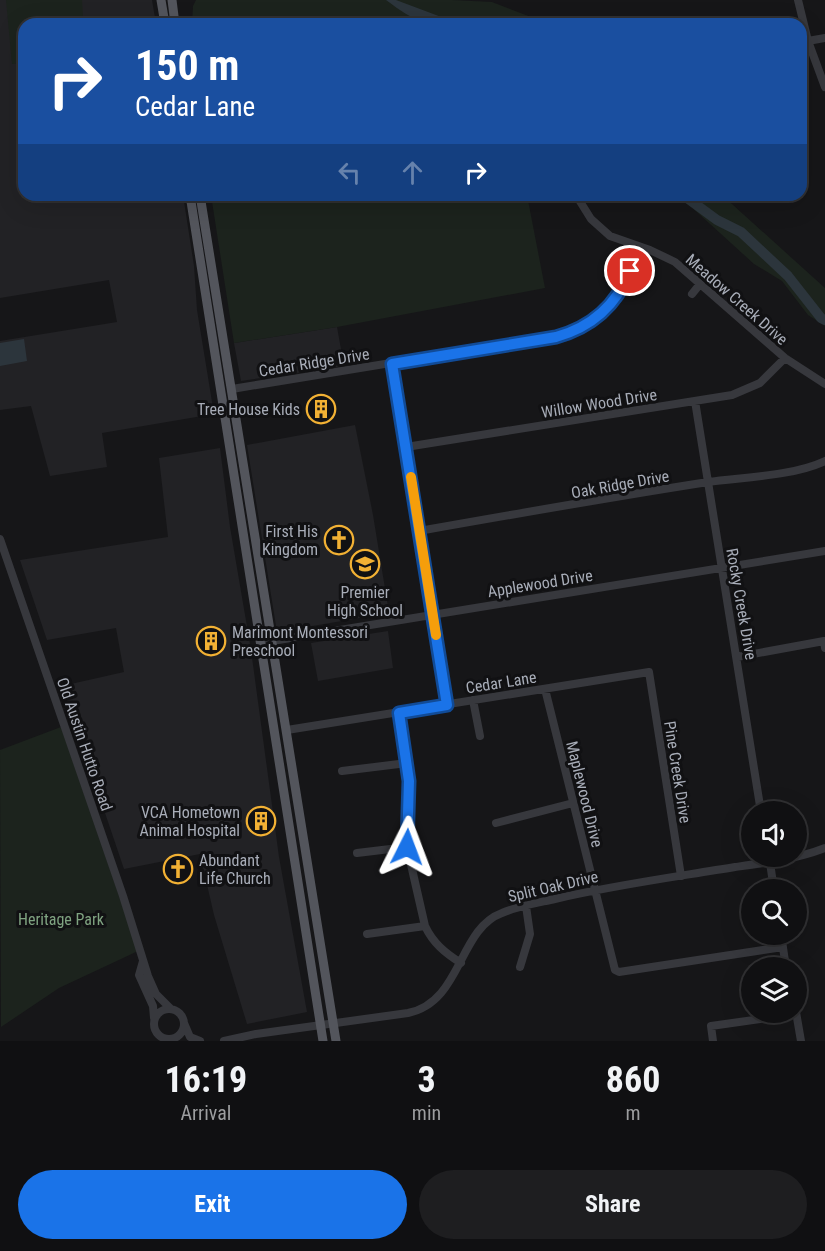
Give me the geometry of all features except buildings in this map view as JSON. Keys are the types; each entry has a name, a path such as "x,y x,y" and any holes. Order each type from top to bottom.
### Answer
{"main road":[{"path":"161,0 164,18"},
{"path":"172,0 174,18"},
{"path":"191,201 323,1041"},
{"path":"201,201 336,1041"}],"street":[{"path":"798,0 802,18"},
{"path":"807,37 825,87"},
{"path":"808,41 825,38"},
{"name":"Meadow Creek Drive","path":"579,201 585,212 610,236 656,252 675,262 785,358 825,384"},
{"name":"Cedar Ridge Drive","path":"232,389 556,337 577,330 589,324 612,303 624,287 637,246"},
{"path":"692,294 700,284"},
{"path":"209,315 220,314"},
{"name":"Willow Wood Drive","path":"406,447 695,401 744,391 760,383 785,358"},
{"path":"392,364 447,705"},
{"name":"Rocky Creek Drive","path":"695,401 759,801"},
{"name":"Oak Ridge Drive","path":"419,531 798,470 825,462"},
{"name":"Old Austin Hutto Road","path":"0,539 156,994 171,1009 180,1014 190,1037 200,1041"},
{"name":"Applewood Drive","path":"260,643 825,551"},
{"path":"737,657 824,644"},
{"name":"Cedar Lane","path":"287,730 649,672"},
{"name":"Pine Creek Drive","path":"649,672 681,876"},
{"name":"Maplewood Drive","path":"545,689 615,970 619,972 783,947"},
{"path":"473,700 480,736"},
{"path":"399,713 409,800 407,847 425,926 441,950 461,963"},
{"path":"342,771 406,763"},
{"path":"496,823 573,803"},
{"path":"357,853 407,847"},
{"name":"Split Oak Drive","path":"807,854 825,848"},
{"name":"Split Oak Drive","path":"320,1026 423,1009 443,990 484,924 504,912 595,890 741,864"},
{"path":"520,967 530,934 526,906"},
{"path":"367,934 425,926"},
{"path":"783,947 784,957"},
{"name":"Old Austin Hutto Road","path":"143,959 139,975 153,1006 155,1032 163,1039 175,1040 181,1033 184,1023"},
{"path":"154,1018 161,1011 171,1009"},
{"path":"713,1041 711,1026 741,1021"},
{"path":"798,1023 801,1041"},
{"path":"224,1041 256,1034 320,1026"}],"shaded area":[{"path":"0,0 152,0 155,18 18,18 18,201 184,201 194,266 197,310 214,414 102,433 107,467 50,476 31,406 0,410 0,341 117,322 109,280 0,298"},
{"path":"386,0 396,0 444,18 413,18"},
{"path":"337,327 344,366 241,381 234,343"},
{"path":"24,339 27,361 0,366 0,343"},
{"path":"355,425 389,613 277,632 247,445"},
{"path":"220,448 230,527 251,650 279,857 307,1012 247,1024 214,915 200,854 124,869 62,686 124,672 116,628 47,640 20,560 168,537 159,458"},
{"path":"388,631 393,668 318,681 311,643"}],"green space":[{"path":"6,0 82,0 83,17 81,18 18,18 18,64 12,64"},
{"path":"196,0 452,0 492,2 532,18 192,18"},
{"path":"212,201 528,201 545,288 337,327 234,343"},
{"path":"681,201 729,201 825,288 825,326 808,315 782,281 754,264 687,203"},
{"name":"Heritage Park","path":"61,727 138,951 59,988 1,1027 0,750"}],"waterway":[{"path":"691,201 717,220 741,232 788,276 825,320"}],"slow traffic":[{"path":"411,477 436,635"}],"place":[{"name":"Tree House Kids","path":"321,409"},
{"name":"First His Kingdom","path":"339,540"},
{"name":"Premier High School","path":"365,564"},
{"name":"Marimont Montessori Preschool","path":"211,641"},
{"name":"VCA Hometown Animal Hospital","path":"261,821"},
{"name":"Abundant Life Church","path":"178,869"}],"route":[{"path":"407,847 409,781 399,713 447,705 392,364 567,334 589,324 602,313 624,287 630,271"}]}
